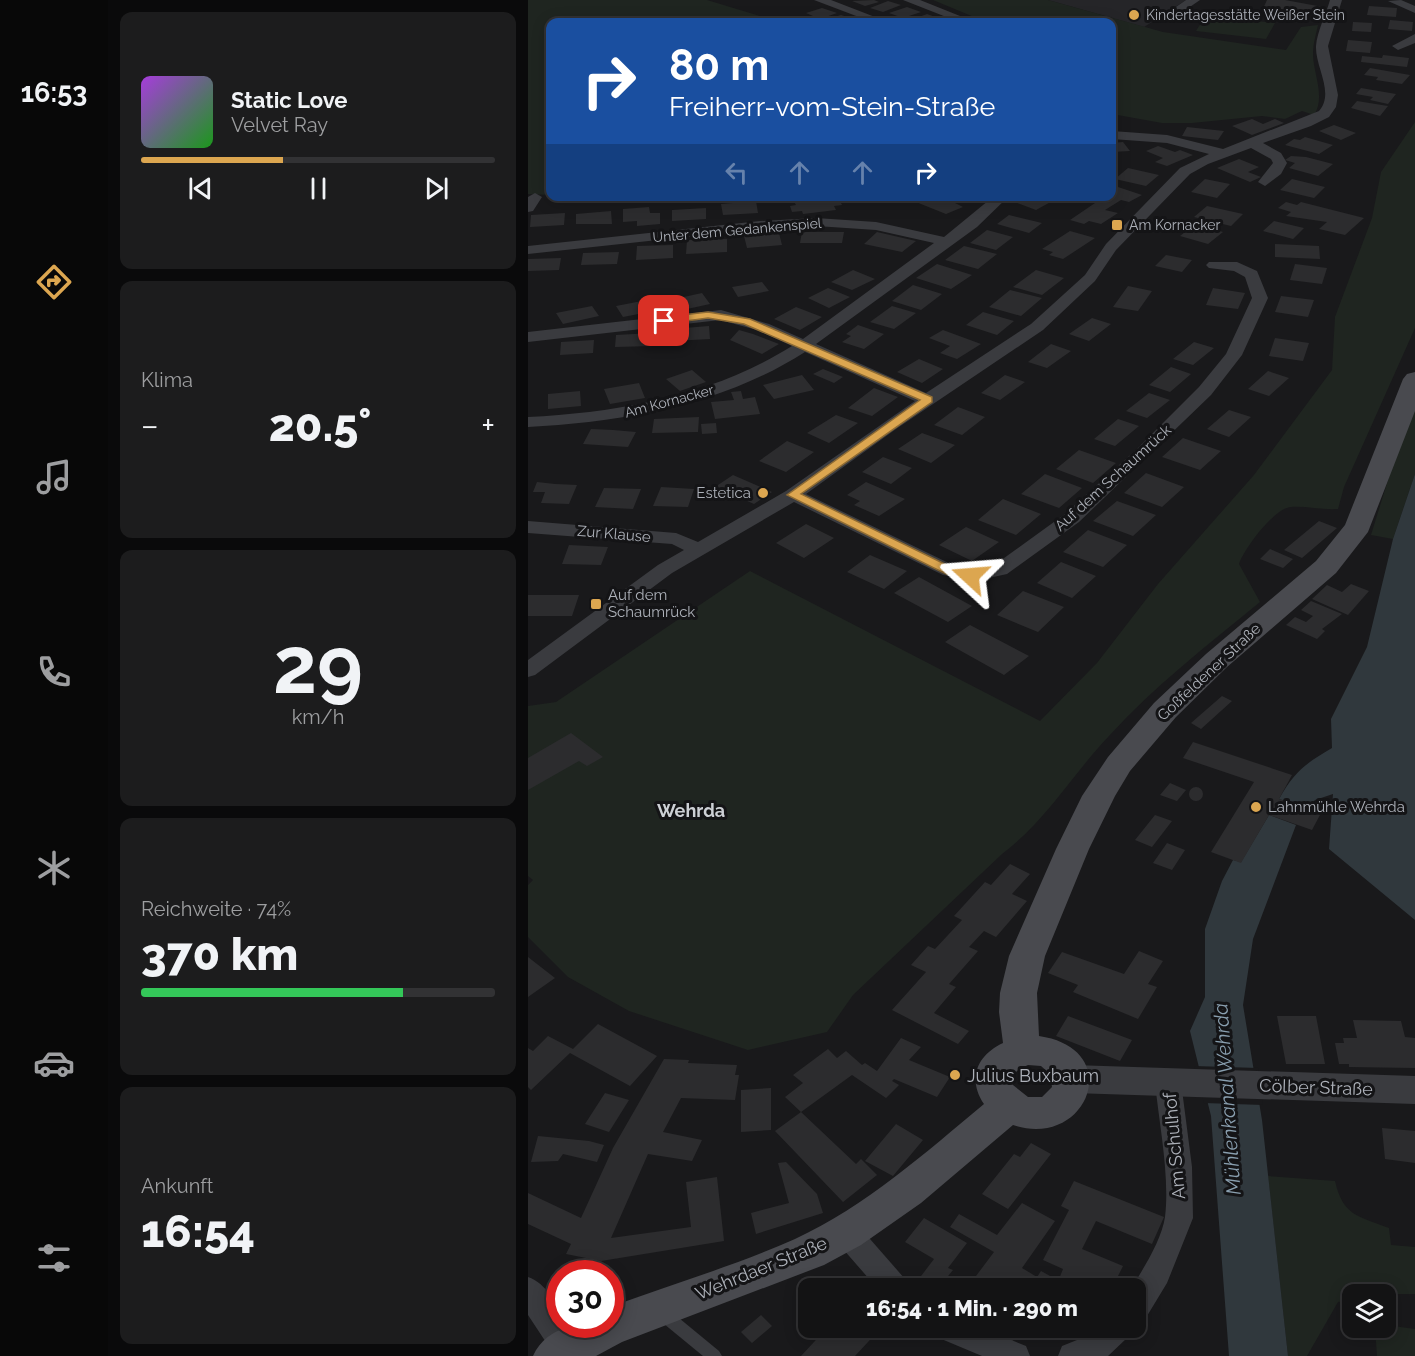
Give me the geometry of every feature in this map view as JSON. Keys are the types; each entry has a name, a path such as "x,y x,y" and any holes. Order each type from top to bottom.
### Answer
{"main road":[{"name":"Goßfeldener Straße","path":"1024,1050 1017,999 1022,969 1035,932 1101,792 1118,765 1164,711 1326,567 1347,544 1372,494 1415,379"},
{"path":"1024,1050 1036,1050 1057,1057 1070,1071 1072,1079 1071,1092 1066,1100 1047,1113 1020,1112 1008,1107 994,1091 993,1075 1003,1059 1024,1050"},
{"name":"Wehrdaer Straße","path":"561,1352 607,1328 809,1252 846,1232 907,1191 1008,1107"}],"street":[{"path":"820,0 871,18"},
{"path":"909,0 958,18"},
{"path":"1164,20 1194,0"},
{"path":"528,670 650,580 697,549 793,495 1037,327 1090,278 1111,247 1185,171 1222,153 1306,123 1329,110 1332,90 1322,46 1336,0"},
{"path":"1384,0 1400,0"},
{"path":"1394,1 1415,10"},
{"path":"1398,46 1415,38"},
{"path":"1116,135 1189,143 1222,153"},
{"path":"1251,143 1276,156 1280,163 1276,171 1265,182"},
{"name":"Am Kornacker","path":"528,422 596,418 684,399 747,376 803,345 996,201"},
{"name":"Unter dem Gedankenspiel","path":"528,250 760,225 816,222 876,226 944,241"},
{"name":"Auf dem Schaumrück","path":"793,495 950,571 970,576 987,576 1000,570 1072,518 1144,452 1205,391 1234,355 1260,298 1252,274 1237,267 1214,265"},
{"path":"528,337 721,315 754,324 928,400"},
{"name":"Zur Klause","path":"528,527 675,539 697,549"},
{"name":"Cölber Straße","path":"1072,1079 1415,1090"},
{"name":"Am Schulhof","path":"1146,1291 1157,1274 1179,1218 1179,1083"},
{"path":"846,1232 886,1278"},
{"path":"528,1290 561,1352"},
{"path":"969,1338 998,1353"},
{"path":"1073,1356 1098,1346 1106,1338"}],"lane":[{"path":"656,1308 714,1356"}],"shaded area":[{"path":"528,0 707,0 767,18 546,18 546,195 528,194"},
{"path":"933,0 1048,0 1113,18 976,18"},
{"name":"Kindertagesstätte Weißer Stein","path":"1048,0 1186,0 1144,27"},
{"path":"1206,15 1275,23 1266,39 1196,31"},
{"path":"1116,19 1163,32 1286,50 1301,27 1318,25 1313,54 1319,101 1314,115 1302,111 1285,119 1262,116 1192,123 1162,123 1116,115"},
{"path":"1415,122 1415,328 1344,487 1338,509 1291,507 1276,514 1268,522 1253,540 1239,564 1260,602 1144,700 1096,751 1032,828 853,995 827,1032 748,1050 629,1011 568,977 528,937 528,885 533,880 528,876 528,706 556,702 750,571 1040,721 1097,663 1158,584 1254,475 1332,370 1335,317 1372,218 1381,172"},
{"path":"1415,393 1415,474 1393,539 1371,535"},
{"path":"1268,1176 1335,1181 1338,1193 1347,1208 1360,1217 1389,1228 1391,1245 1415,1247 1415,1294 1396,1294 1396,1284 1342,1284 1342,1301 1338,1302 1307,1356 1288,1356"},
{"path":"1396,1326 1415,1329 1415,1356 1377,1356 1376,1338 1396,1338"}],"water":[{"path":"1415,474 1415,920 1329,849 1333,794 1315,800 1308,808 1279,799 1301,769 1332,748 1331,719 1367,647 1393,539"},
{"name":"Mühlenkanal Wehrda","path":"1269,815 1296,825 1253,939 1243,1005 1262,1120 1288,1356 1229,1356 1211,1116 1190,1031 1205,997 1205,929 1222,881 1233,860 1241,862"}],"pier":[{"path":"1194,1066 1258,1068 1263,1105 1204,1103"}],"building":[{"path":"874,0 879,2 865,6 852,1"},
{"path":"1267,0 1285,0 1323,7 1323,10 1321,16 1262,11"},
{"path":"888,1 901,5 883,12 870,8"},
{"path":"1369,6 1397,8 1396,17 1367,15"},
{"path":"907,7 921,12 903,18 889,13"},
{"path":"822,8 837,13 818,18 806,13"},
{"path":"927,14 938,18 916,18"},
{"path":"841,15 851,18 830,18"},
{"path":"1390,20 1413,22 1412,31 1388,29"},
{"path":"1353,22 1372,23 1371,32 1352,31"},
{"path":"1348,40 1372,42 1370,53 1346,51"},
{"path":"1383,55 1409,58 1407,67 1361,62 1362,56 1382,58"},
{"path":"1370,68 1410,75 1402,84 1376,80 1378,77 1364,75"},
{"path":"1361,88 1396,94 1388,104 1370,100 1373,97 1356,94"},
{"path":"1357,101 1388,106 1380,116 1351,108"},
{"path":"1252,119 1263,124 1275,119 1284,123 1252,135 1232,126"},
{"path":"1334,125 1356,133 1341,140 1319,131"},
{"path":"1187,127 1224,131 1218,140 1182,136"},
{"path":"1305,137 1333,145 1319,154 1285,145 1294,139 1300,140"},
{"path":"1123,142 1130,151 1116,152 1116,143"},
{"path":"1158,146 1193,155 1167,166 1155,162 1163,158 1146,151"},
{"path":"1291,156 1306,157 1333,164 1318,176 1289,168 1295,163 1285,160"},
{"path":"1239,159 1259,167 1248,172 1261,177 1250,182 1217,168"},
{"path":"1128,168 1159,175 1146,186 1116,178"},
{"path":"1205,179 1230,184 1217,198 1191,192"},
{"path":"1292,179 1325,187 1314,198 1280,190"},
{"path":"1116,186 1142,195 1129,202 1121,200 1105,210 1118,213 1101,224 1089,221 1084,224 1070,220 1098,201 1116,201"},
{"path":"756,201 758,213 723,215 721,204"},
{"path":"794,201 840,201 842,205 834,206 836,210 803,214 802,211 792,212 790,206 796,205"},
{"path":"914,201 951,201 963,207 946,214"},
{"path":"1017,201 1052,201 1036,210 1015,202"},
{"path":"1286,202 1297,205 1301,202 1364,218 1345,235 1319,229 1327,222 1286,216 1291,212 1278,208"},
{"path":"1207,206 1243,214 1231,226 1194,217"},
{"path":"649,207 650,213 660,213 660,224 637,226 637,221 623,222 623,209"},
{"path":"706,208 706,219 672,221 672,210"},
{"path":"611,211 612,224 576,224 576,214"},
{"path":"565,213 564,225 530,227 531,215"},
{"path":"1009,215 1042,223 1029,233 997,224"},
{"path":"1274,221 1304,228 1293,239 1263,231"},
{"path":"1195,224 1223,232 1208,244 1180,236"},
{"path":"987,230 1013,237 996,250 970,243"},
{"path":"1070,231 1095,238 1063,259 1049,255 1053,252 1042,249"},
{"path":"802,232 844,232 842,243 800,243"},
{"path":"877,232 916,241 902,252 864,244"},
{"path":"779,233 782,245 747,248 744,236"},
{"path":"727,239 727,252 686,254 687,240"},
{"path":"1275,244 1319,246 1320,259 1275,257"},
{"path":"673,245 673,258 636,260 637,246"},
{"path":"964,246 997,254 978,269 945,260"},
{"path":"619,252 617,264 581,265 583,253"},
{"path":"1166,255 1192,260 1182,272 1155,266"},
{"path":"561,258 559,270 528,271 528,259"},
{"path":"937,264 972,275 951,289 916,278"},
{"path":"1295,264 1327,268 1322,284 1290,280"},
{"path":"853,270 875,279 852,290 831,282"},
{"path":"1036,270 1064,278 1042,295 1013,287"},
{"path":"762,282 769,291 738,297 732,287"},
{"path":"913,285 942,294 921,310 892,301"},
{"path":"1128,286 1152,291 1138,311 1113,307"},
{"path":"828,288 850,297 829,308 808,298"},
{"path":"1213,288 1245,293 1238,309 1206,305"},
{"path":"1010,290 1042,298 1021,316 989,307"},
{"path":"702,293 710,304 678,311 670,300"},
{"path":"1281,296 1314,300 1308,317 1275,312"},
{"path":"647,300 654,311 623,317 616,306"},
{"path":"592,306 599,316 563,324 556,313"},
{"path":"892,306 916,313 894,329 870,322"},
{"path":"796,307 822,317 800,330 774,319"},
{"path":"983,312 1014,321 997,335 966,325"},
{"path":"1092,318 1111,324 1089,341 1069,334"},
{"path":"858,325 884,334 864,349 842,342 851,336 846,334"},
{"path":"709,326 710,339 673,341 672,329"},
{"path":"739,330 779,344 762,354 730,340"},
{"path":"943,330 981,344 957,359 940,353 950,346 929,338"},
{"path":"652,333 652,346 615,347 616,335"},
{"path":"1275,338 1309,343 1303,361 1269,356"},
{"path":"594,340 593,353 560,355 561,342"},
{"path":"1194,342 1214,348 1193,365 1173,359"},
{"path":"1051,344 1071,351 1047,368 1028,362"},
{"path":"919,359 943,369 922,383 897,372"},
{"path":"1171,367 1191,374 1170,392 1149,385"},
{"path":"823,369 843,377 834,383 813,374"},
{"path":"692,370 706,382 680,391 666,379"},
{"path":"1268,371 1289,378 1269,396 1248,389"},
{"path":"802,375 814,390 774,399 763,385"},
{"path":"1005,375 1025,382 1000,400 981,393"},
{"path":"639,383 645,398 610,404 604,389"},
{"path":"874,388 898,397 872,416 848,408"},
{"path":"580,391 581,406 548,409 548,394"},
{"path":"741,391 743,399 755,397 760,414 715,419 711,402 734,400 731,392"},
{"path":"1149,393 1170,400 1147,418 1126,411"},
{"path":"958,407 985,417 962,435 934,425"},
{"path":"1229,410 1251,417 1229,437 1207,429"},
{"path":"836,415 858,423 829,443 807,433"},
{"path":"699,417 698,432 652,433 654,419"},
{"path":"1118,419 1139,426 1115,446 1094,439"},
{"path":"716,423 717,433 702,434 701,424"},
{"path":"591,429 636,432 628,447 583,444"},
{"path":"922,433 955,445 931,463 898,449"},
{"path":"1183,438 1221,451 1200,470 1162,457"},
{"path":"787,441 814,452 786,472 759,461"},
{"path":"1079,450 1116,463 1093,483 1056,469"},
{"path":"883,457 912,468 891,484 862,472"},
{"path":"1146,473 1184,487 1162,507 1124,493"},
{"path":"1045,474 1082,488 1059,508 1021,494"},
{"path":"733,475 772,492 754,504 715,487"},
{"path":"537,482 577,485 569,504 541,503 545,492 533,492"},
{"path":"866,482 905,499 879,516 854,505 860,501 847,495"},
{"path":"661,487 694,489 688,507 653,506"},
{"path":"604,488 641,489 633,509 595,507"},
{"path":"1003,499 1041,514 1016,535 978,520"},
{"path":"1117,501 1156,515 1133,536 1093,521"},
{"path":"1319,521 1337,528 1302,558 1284,550"},
{"path":"806,524 834,538 804,558 776,543"},
{"path":"966,527 999,542 972,561 939,545"},
{"path":"1088,530 1127,545 1103,567 1063,552"},
{"path":"569,545 608,547 601,565 562,564"},
{"path":"1270,549 1293,559 1283,568 1260,559"},
{"path":"870,555 907,571 884,589 847,572"},
{"path":"1061,562 1096,576 1072,598 1037,583"},
{"path":"919,577 972,606 948,622 894,593"},
{"path":"1351,584 1369,591 1348,615 1312,599 1327,585 1342,592"},
{"path":"1023,591 1064,607 1038,632 997,615"},
{"path":"528,595 579,595 572,616 528,616"},
{"path":"1311,601 1342,614 1322,629 1325,631 1317,639 1286,625 1295,617 1306,622 1313,616 1301,610"},
{"path":"970,625 1029,656 1004,675 945,642"},
{"path":"1222,696 1232,701 1201,729 1191,723"},
{"path":"571,733 603,757 587,766 579,761 528,790 528,758"},
{"path":"1193,742 1292,775 1279,799 1321,813 1312,830 1269,815 1241,863 1211,852 1254,782 1183,758"},
{"path":"1170,783 1186,790 1177,801 1160,795"},
{"path":"1193,787 1199,787 1203,794 1199,801 1193,801 1189,797 1189,791"},
{"path":"1155,815 1172,821 1152,847 1135,840"},
{"path":"1167,843 1185,850 1172,870 1153,863"},
{"path":"1010,864 1030,874 1012,894 1027,901 996,937 984,931 969,947 978,951 949,984 956,987 934,1013 969,1031 958,1044 892,1010 926,972 911,965 928,946 935,949 962,920 954,916 985,882 991,885"},
{"path":"1139,951 1163,961 1148,984 1157,987 1138,1019 1073,992 1078,985 1048,973 1062,952 1124,974"},
{"path":"528,957 555,978 528,997"},
{"path":"1068,1016 1132,1040 1120,1061 1056,1036"},
{"path":"1277,1016 1316,1016 1325,1064 1286,1064"},
{"path":"1353,1020 1401,1021 1405,1037 1415,1038 1415,1068 1349,1067 1349,1064 1339,1064 1335,1043 1344,1043 1343,1038 1357,1038"},
{"path":"598,1024 657,1056 630,1086 570,1053 531,1090 528,1087 528,1048 533,1051 548,1036 573,1049"},
{"path":"901,1038 921,1047 909,1060 950,1077 937,1097 894,1079 892,1081 899,1085 886,1098 852,1075 801,1112 785,1097 803,1083 793,1075 828,1049 837,1058 846,1051 862,1065 865,1063 877,1071"},
{"path":"664,1059 689,1060 688,1063 737,1065 735,1075 739,1075 735,1100 681,1098 663,1132 702,1140 692,1161 648,1154 611,1238 691,1227 686,1182 717,1177 724,1241 596,1260 566,1254 571,1244 528,1224 528,1193 581,1218 613,1148"},
{"path":"771,1088 771,1130 741,1132 741,1090"},
{"path":"605,1093 629,1100 609,1132 585,1124"},
{"path":"801,1112 856,1164 861,1159 877,1175 843,1202 775,1131"},
{"path":"896,1124 923,1140 893,1176 865,1161"},
{"path":"1382,1128 1415,1131 1415,1163 1385,1159"},
{"path":"538,1136 589,1141 604,1145 597,1162 563,1154 558,1161 531,1162"},
{"path":"1031,1143 1051,1154 1008,1209 982,1194 1014,1154 1020,1157"},
{"path":"786,1162 817,1194 823,1213 756,1234 751,1213 789,1203 778,1163"},
{"path":"1074,1181 1164,1217 1152,1244 1096,1221 1082,1249 1123,1266 1117,1278 1059,1278 1063,1269 1043,1260 1069,1210 1061,1206"},
{"path":"1022,1203 1055,1221 1022,1268 1037,1277 1041,1271 1054,1278 974,1278 994,1252 950,1227 959,1214 997,1235"},
{"path":"924,1218 967,1243 948,1268 953,1270 946,1278 920,1278 934,1259 905,1242"},
{"path":"761,1315 772,1326 752,1343 741,1332"},
{"path":"818,1338 872,1338 855,1356 801,1356"},
{"path":"995,1338 1015,1338 1009,1346"}],"place":[{"name":"Kindertagesstätte Weißer Stein","path":"1134,15"},
{"name":"Am Kornacker","path":"1117,225"},
{"name":"Estetica","path":"763,493"},
{"name":"Auf dem Schaumrück","path":"596,604"},
{"name":"Lahnmühle Wehrda","path":"1256,807"},
{"name":"Julius Buxbaum","path":"955,1075"}],"district":[{"name":"Wehrda","path":"691,810"}],"route":[{"path":"664,321 721,315 747,321 928,400 793,495 950,571 970,576"}]}
